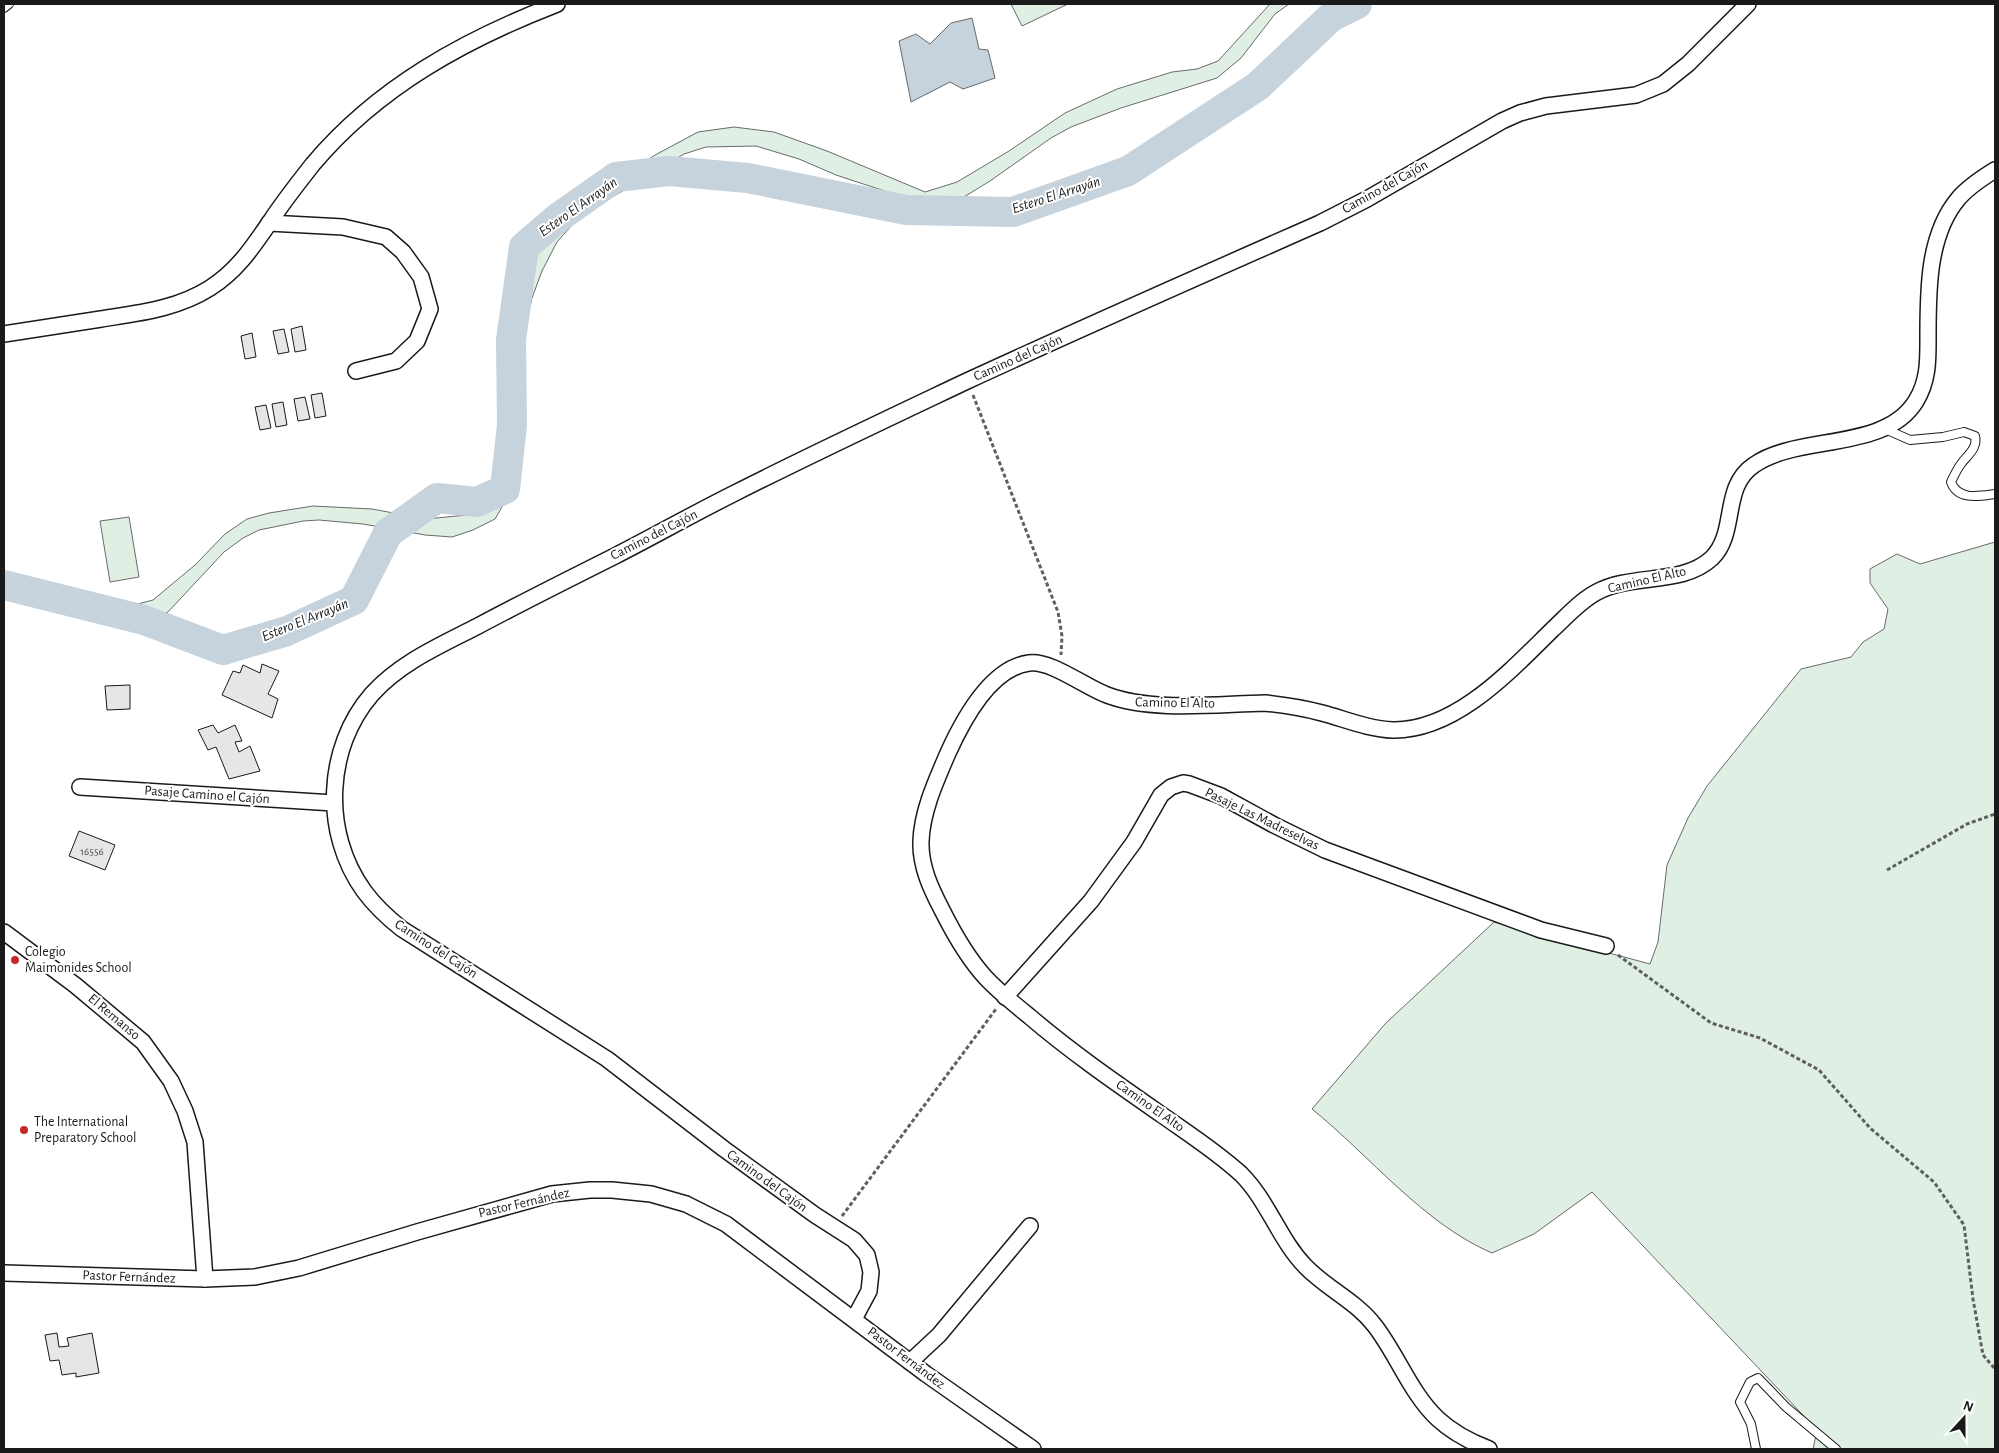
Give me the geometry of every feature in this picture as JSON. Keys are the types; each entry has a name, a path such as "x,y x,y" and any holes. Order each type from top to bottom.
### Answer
{"street":[{"path":"4,334 158,310 193,298 224,278 239,265 251,251 291,192 340,134 368,108 398,85 470,42 557,4"},
{"name":"Camino del Cajón","path":"854,1319 868,1291 871,1272 870,1263 862,1247 724,1149 607,1059 402,929 363,890 345,857 337,830 334,803 337,764 350,728 370,696 398,670 414,659 736,493 968,381 1320,223 1367,199 1511,117 1546,106 1636,95 1663,84 1688,64 1748,4"},
{"name":"Camino El Alto","path":"1489,1449 1466,1439 1430,1410 1375,1326 1354,1305 1305,1266 1296,1255 1258,1194 1238,1171 1208,1147 1054,1038 1006,996 973,963 950,927 936,899 921,854 922,830 931,794 952,745 978,700 988,688 1012,669 1027,663 1042,663 1092,689 1129,702 1153,705 1283,705 1323,713 1377,728 1405,729 1437,722 1476,698 1514,667 1574,609 1593,594 1617,584 1691,570 1706,562 1718,551 1722,543 1737,485 1753,465 1780,453 1842,440 1883,428 1894,423 1910,409 1922,390 1926,378 1930,274 1938,241 1947,217 1964,192 1995,170"},
{"path":"269,223 343,227 386,237 403,252 421,277 430,309 417,341 396,361 356,370"},
{"name":"Pasaje Las Madreselvas","path":"1006,996 1091,901 1134,842 1161,795 1171,787 1183,783 1221,796 1274,826 1325,850 1541,930 1606,946"},
{"name":"Pasaje Camino el Cajón","path":"80,787 334,803"},
{"name":"El Remanso","path":"4,932 75,985 143,1042 171,1080 185,1112 195,1142 204,1279"},
{"name":"Pastor Fernández","path":"4,1273 204,1279 255,1277 285,1272 534,1198 571,1192 612,1190 651,1194 686,1204 707,1213 744,1236 910,1362 1033,1449"},
{"path":"910,1362 939,1336 1030,1226"}],"lane":[{"path":"4,8 9,4"},
{"path":"1883,428 1910,440 1943,438 1964,432 1975,436 1976,441 1973,450 1961,464 1951,482 1953,487 1967,496 1995,494"},
{"path":"1756,1449 1751,1424 1740,1402 1750,1382 1758,1378 1786,1407 1836,1449"}],"path":[{"path":"968,381 1058,612 1062,642 1058,670"},
{"path":"1887,870 1967,824 1995,814"},
{"path":"1606,946 1711,1023 1760,1038 1819,1070 1870,1128 1934,1182 1964,1225 1973,1299 1983,1355 1995,1369"},
{"path":"834,1227 1006,996"}],"green space":[{"path":"1011,4 1068,4 1022,26"},
{"path":"1270,4 1289,4 1275,14 1241,58 1217,78 1121,108 1071,127 1051,138 990,181 954,203 943,207 915,201 836,175 799,159 756,146 706,147 684,154 609,199 572,225 557,242 542,271 532,298 518,361 522,438 516,483 495,519 473,530 452,537 425,535 363,524 319,520 303,521 259,530 243,538 224,552 168,612 153,618 126,622 49,610 4,598 4,582 48,595 126,607 153,600 195,565 225,534 247,519 269,513 313,506 372,509 426,519 467,515 487,504 494,494 508,462 504,411 506,371 525,276 537,250 555,220 578,202 657,154 698,132 734,127 774,132 827,151 925,192 957,182 1009,151 1065,113 1117,89 1172,72 1197,69 1218,61"},
{"path":"129,517 139,577 110,582 100,521"},
{"path":"1995,542 1995,1449 1813,1449 1817,1430 1592,1192 1534,1234 1492,1253 1443,1225 1420,1207 1312,1109 1385,1024 1494,922 1650,964 1658,942 1667,865 1688,818 1707,786 1801,669 1851,657 1863,642 1884,629 1888,609 1870,583 1870,569 1897,554 1920,564"}],"shaded area":[{"path":"972,18 979,49 988,50 995,78 963,89 950,82 911,102 899,41 916,34 930,44 951,23"}],"building":[{"path":"302,326 306,350 295,352 291,329"},
{"path":"284,329 289,352 278,354 273,331"},
{"path":"252,333 256,357 245,359 241,336"},
{"path":"322,393 326,416 315,418 311,395"},
{"path":"305,397 310,419 298,421 294,399"},
{"path":"283,402 287,425 276,427 272,404"},
{"path":"266,405 271,428 260,430 255,407"},
{"path":"262,664 279,671 268,694 278,699 272,718 222,695 233,671 240,673 243,665 260,673"},
{"path":"130,685 130,709 107,710 105,686"},
{"path":"213,725 218,733 235,725 242,741 235,742 239,752 250,746 260,771 229,779 216,747 208,750 198,730"},
{"path":"79,831 115,845 105,870 69,856"},
{"path":"57,1333 59,1347 69,1346 67,1338 92,1333 99,1373 76,1377 76,1373 62,1375 59,1360 50,1361 45,1335"}],"waterway":[{"name":"Estero El Arrayán","path":"4,585 144,620 223,650 287,631 354,600 388,533 437,498 477,502 505,489 512,425 511,340 524,247 559,217 616,177 669,171 748,178 906,210 1013,212 1128,171 1258,86 1331,17 1357,4"}],"place":[{"name":"Colegio Maimonides School","path":"15,960"},
{"name":"The International Preparatory School","path":"24,1130"}]}
